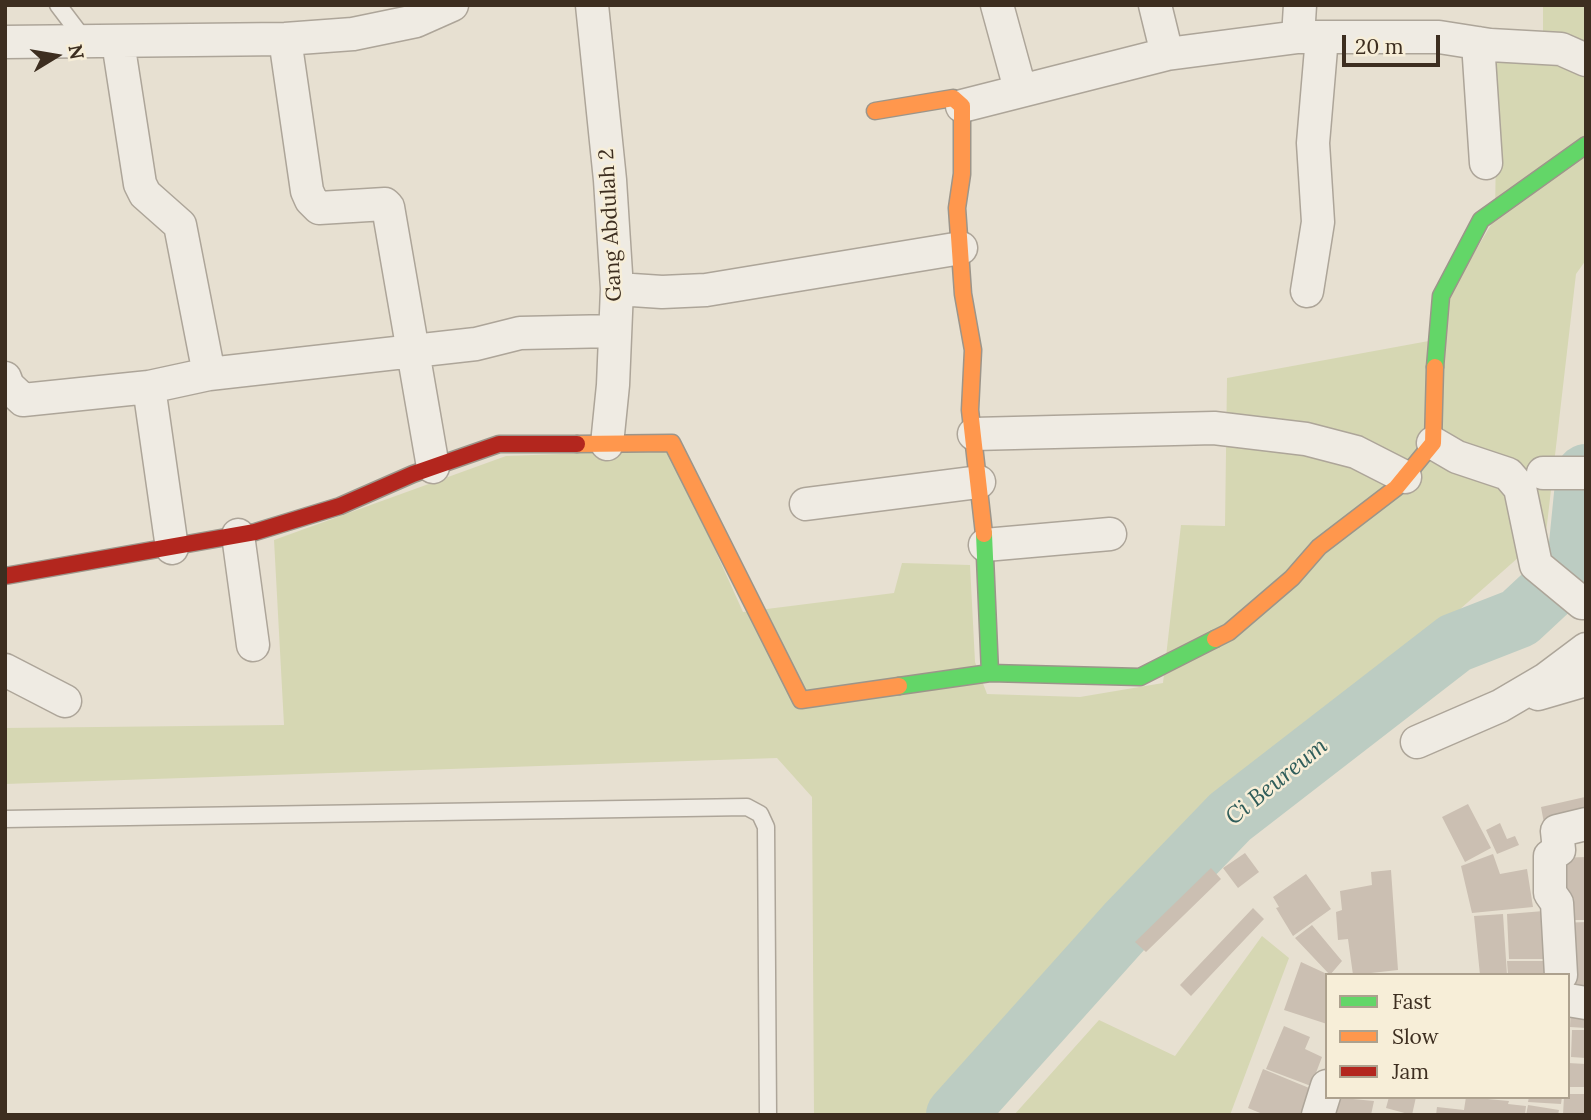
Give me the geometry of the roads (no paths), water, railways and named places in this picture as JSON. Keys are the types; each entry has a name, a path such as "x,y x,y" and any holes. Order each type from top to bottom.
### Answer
{"street":[{"path":"5,43 285,39 354,34 415,20 452,5"},
{"name":"Gang Abdulah 2","path":"592,5 610,180 617,289 613,385 607,444"},
{"path":"997,5 1020,89"},
{"path":"1155,5 1167,54"},
{"path":"1300,5 1310,37 1318,222 1307,291"},
{"path":"962,106 1020,89 1167,54 1310,37 1412,36 1561,49 1586,60"},
{"path":"285,39 307,191 311,200 319,208 385,204 388,211 433,467"},
{"path":"103,43 140,184 145,194 180,225 209,374"},
{"path":"1478,43 1486,163"},
{"path":"874,111 953,98 962,106 962,174 957,208 963,295 973,350 970,410 985,545 990,674"},
{"path":"5,576 238,535 340,506 433,467 499,444 672,443 801,700 990,674 1140,677 1229,632 1292,578 1319,547 1396,488 1433,443 1435,342 1441,296 1480,220 1586,145"},
{"path":"617,289 662,292 717,289 961,248"},
{"path":"5,378 8,386 23,400 149,387 209,374 412,353 476,344 520,333 614,331"},
{"path":"149,387 172,548"},
{"path":"974,434 1214,428 1318,442 1356,452 1405,477"},
{"path":"1433,443 1457,457 1508,474 1520,488 1536,565 1582,603"},
{"path":"1543,473 1586,473"},
{"path":"806,504 979,482"},
{"path":"985,545 1110,534"},
{"path":"238,535 253,645"},
{"path":"1500,706 1586,649"},
{"path":"5,670 65,701"},
{"path":"1417,742 1500,706 1586,680"},
{"path":"1562,973 1557,903 1550,893 1550,856 1559,850 1558,831 1586,824"},
{"path":"1318,1115 1325,1092"}],"lane":[{"path":"58,5 103,43"},
{"path":"5,818 747,807 760,814 766,827 768,1115"}],"waterway":[{"name":"Ci Beureum","path":"956,1115 1128,923 1230,817 1455,643 1519,618 1577,564 1586,474"}]}
